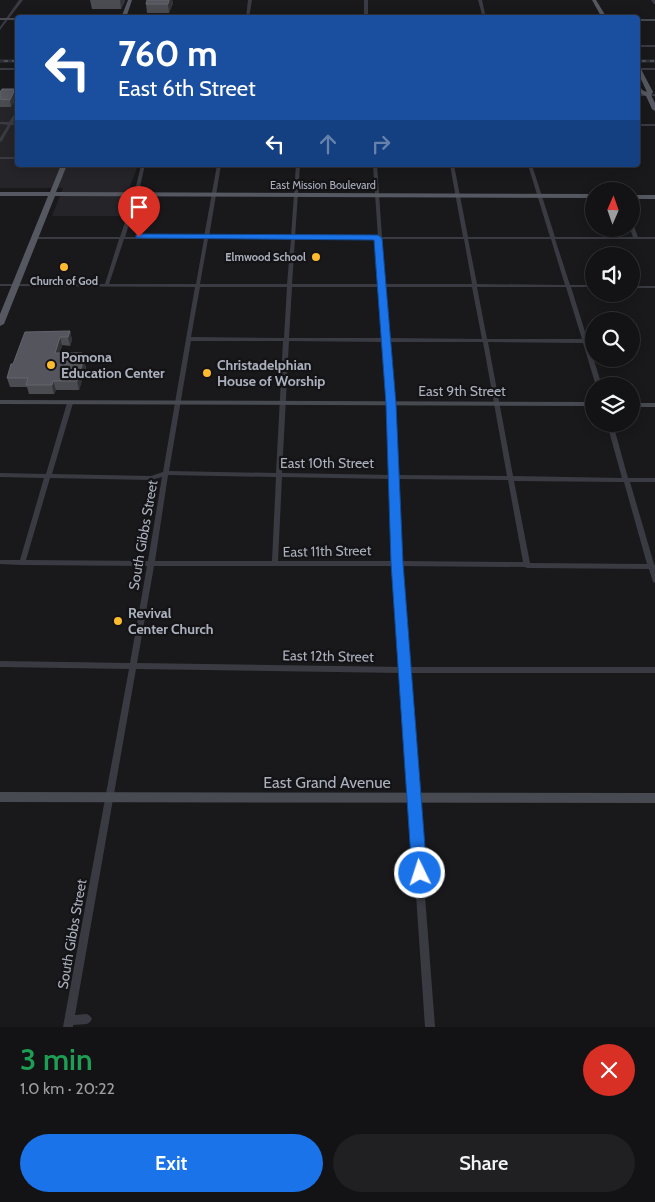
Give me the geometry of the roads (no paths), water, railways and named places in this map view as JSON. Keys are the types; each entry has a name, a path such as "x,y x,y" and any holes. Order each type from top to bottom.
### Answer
{"main road":[{"path":"124,15 130,0"},
{"path":"594,0 603,15"},
{"path":"640,69 650,92 648,95"},
{"path":"640,91 648,95 655,109"},
{"path":"0,324 63,167"},
{"name":"East Mission Boulevard","path":"0,194 585,196"},
{"path":"640,196 655,197"}],"street":[{"path":"0,30 21,0"},
{"path":"248,15 250,0"},
{"path":"366,0 366,15"},
{"path":"480,0 484,15"},
{"path":"0,19 15,19"},
{"path":"640,20 655,20"},
{"path":"640,46 655,46"},
{"path":"0,69 15,69"},
{"path":"640,69 655,69"},
{"path":"640,94 655,95"},
{"path":"0,141 15,115"},
{"path":"0,123 15,124"},
{"path":"640,125 655,125"},
{"path":"0,158 15,158"},
{"path":"106,284 136,195 143,167"},
{"name":"South Gibbs Street","path":"69,1023 167,474 177,403 190,339 219,167"},
{"path":"275,564 286,340 298,167"},
{"path":"375,167 378,238 391,404 397,563 430,1027"},
{"path":"452,167 527,566"},
{"path":"531,167 595,377"},
{"path":"34,238 122,236 206,238 585,238"},
{"path":"640,238 655,238"},
{"path":"0,285 585,286"},
{"path":"640,286 655,287"},
{"path":"190,339 583,341"},
{"name":"East 9th Street","path":"0,402 585,404"},
{"path":"22,563 70,403"},
{"path":"640,404 655,405"},
{"path":"612,432 653,567 655,580"},
{"name":"East 10th Street","path":"0,475 151,478 167,474 394,476 511,480 655,480"},
{"name":"East 11th Street","path":"0,562 151,564 397,563 653,567"},
{"name":"East 12th Street","path":"0,664 132,664 404,670 655,670"},
{"name":"East Grand Avenue","path":"0,796 108,798 655,798"},
{"path":"69,1023 87,1019"}],"railway":[{"path":"0,61 15,61"},
{"path":"640,61 655,61"}],"place":[{"name":"Elmwood School","path":"316,257"},
{"name":"Church of God","path":"64,267"},
{"name":"Pomona Education Center","path":"51,365"},
{"name":"Christadelphian House of Worship","path":"207,373"},
{"name":"Revival Center Church","path":"118,621"}]}
